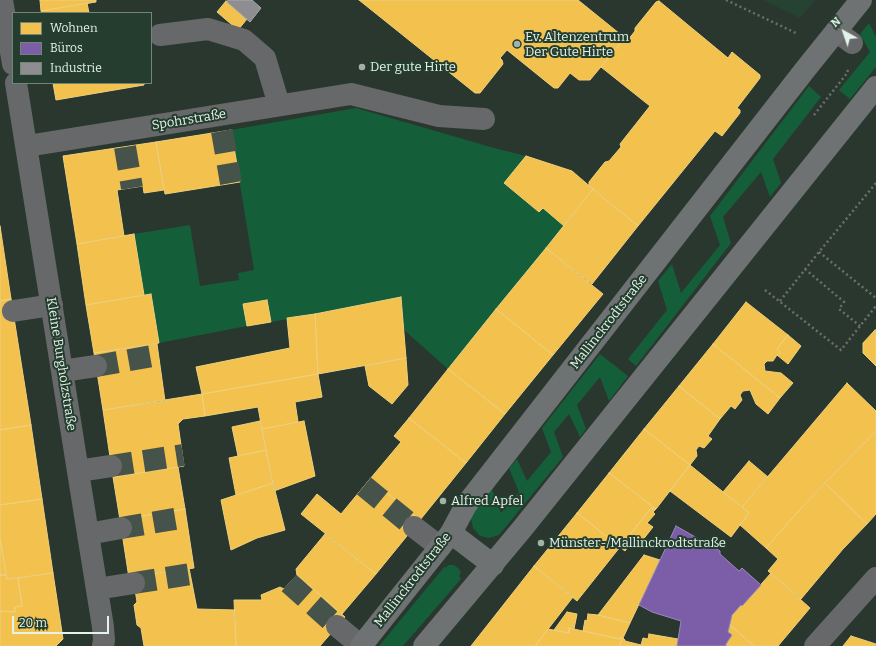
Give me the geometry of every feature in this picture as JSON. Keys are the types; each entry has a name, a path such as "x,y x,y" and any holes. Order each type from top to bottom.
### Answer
{"main road":[{"name":"Mallinckrodtstraße","path":"361,646 445,540 466,505 844,37 861,0"},
{"path":"424,646 493,565 584,453 876,87"},
{"path":"445,540 493,565"}],"street":[{"path":"2,0 12,58"},
{"path":"160,35 208,29 244,40 265,58 279,105"},
{"name":"Kleine Burgholzstraße","path":"16,84 103,627 103,646"},
{"name":"Spohrstraße","path":"27,146 124,139 221,123 279,105 351,94 439,116 484,119"},
{"path":"13,311 52,305"},
{"path":"62,371 96,366"},
{"path":"78,471 111,466"},
{"path":"414,527 445,540"},
{"path":"88,534 121,528"},
{"path":"815,646 876,578"},
{"path":"97,589 134,583"},
{"path":"337,626 361,646"}],"path":[{"path":"726,0 798,34"},
{"path":"831,92 836,96"},
{"path":"780,302 805,269 876,183"},
{"path":"819,252 876,298"},
{"path":"805,269 844,302 839,309 860,326"},
{"path":"764,290 840,350 876,306"}],"shaded area":[{"path":"763,0 815,0 800,18"}],"green space":[{"path":"869,23 876,37 876,67 850,99 839,90 870,52 860,34"},
{"path":"809,86 821,97 773,159 781,183 770,197 761,172 723,217 731,243 636,366 628,359 667,310 658,281 672,264 681,293 720,245 710,216"},
{"path":"356,108 526,156 504,183 539,212 543,208 564,226 448,369 404,330 401,297 271,322 266,300 243,304 247,326 159,343 151,294 144,295 134,234 190,225 200,286 239,280 238,273 254,270 231,130"},
{"path":"600,354 628,376 609,401 600,377 577,405 586,429 580,437 569,414 554,432 563,457 499,535 489,538 480,536 473,528 471,519 472,513 492,489 501,513 519,492 509,468 517,459 527,481 551,452 542,428"},
{"path":"448,565 454,565 459,569 461,573 459,576 461,579 403,646 379,646 445,566 446,568"}],"building: Wohnen":[{"path":"40,0 96,0 96,2 41,11"},
{"name":"Ev. Altenzentrum Der Gute Hirte","path":"359,0 578,0 625,38 590,80 579,80 570,73 558,88 554,88 507,50 500,58 503,64 480,93 475,93"},
{"path":"226,1 247,19 238,30 217,12"},
{"path":"659,1 728,58 732,52 760,75 760,78 737,108 740,110 740,113 722,136 715,131 638,226 589,186 589,182 605,162 609,161 621,147 620,144 650,106 601,67 625,38 628,40 635,31 635,28 656,2"},
{"path":"87,3 89,12 42,12"},
{"path":"53,84 144,84 144,85 56,100"},
{"path":"231,130 240,182 165,194 156,142"},
{"path":"156,142 164,190 144,193 143,186 117,190 124,236 77,244 63,156"},
{"path":"526,156 572,171 593,189 564,226 543,208 539,212 504,183"},
{"path":"593,189 638,226 592,284 546,248"},
{"path":"0,226 11,299 0,301"},
{"path":"134,234 144,295 86,305 77,244"},
{"path":"546,248 603,294 553,355 496,309"},
{"path":"151,294 159,343 94,353 86,305"},
{"path":"401,297 406,358 318,374 315,314"},
{"path":"11,299 31,425 0,430 0,301"},
{"path":"267,300 271,322 247,326 243,304"},
{"path":"746,302 788,335 777,349 780,352 773,361 767,361 764,364 765,371 781,373 793,383 780,398 713,344"},
{"path":"496,309 553,355 505,414 448,369"},
{"path":"315,314 318,374 202,394 196,367 290,348 287,318"},
{"path":"875,330 876,366 863,353 863,343"},
{"path":"788,335 801,346 788,364 777,355 780,352 777,349"},
{"path":"157,344 165,401 103,410 94,353"},
{"path":"713,344 780,398 768,414 756,404 750,390 743,391 740,395 742,400 735,409 731,406 720,419 679,386"},
{"path":"406,358 408,385 392,404 369,386 365,366"},
{"path":"448,369 505,414 466,463 409,418"},
{"path":"318,374 322,397 295,402 298,422 262,429 258,407 205,416 202,394"},
{"path":"847,383 876,411 876,431 803,506 766,548 740,525 749,513 742,507"},
{"path":"679,386 720,419 708,436 712,439 704,448 699,446 696,450 697,456 690,465 644,429"},
{"path":"202,394 205,416 183,419 178,424 184,466 113,477 103,410"},
{"path":"409,418 466,463 420,520 370,479 401,442 394,436"},
{"path":"260,421 266,450 238,456 232,427"},
{"path":"304,421 315,476 274,491 262,429"},
{"path":"31,425 42,499 0,505 0,430"},
{"path":"644,429 690,465 656,509 609,473"},
{"path":"876,431 876,514 867,524 825,483"},
{"path":"266,450 273,483 236,495 229,458"},
{"path":"749,461 768,477 742,507 723,492"},
{"path":"690,465 749,513 731,537 670,491"},
{"path":"178,467 185,509 120,520 113,477"},
{"path":"609,473 656,509 651,508 620,547 577,513"},
{"path":"370,479 420,520 376,574 301,514 317,494 341,514"},
{"path":"273,483 285,530 257,538 231,550 221,500"},
{"path":"825,483 867,524 843,549 801,599 768,571 778,559 766,548"},
{"path":"42,499 53,573 7,579 0,538 0,505"},
{"path":"651,508 655,510 653,512 655,514 647,523 653,527 638,546 632,541 625,551 620,547"},
{"path":"185,509 194,568 129,578 120,520"},
{"path":"577,513 620,547 577,601 534,566"},
{"path":"325,534 376,574 342,614 297,575 296,569"},
{"path":"0,538 6,575 0,575"},
{"path":"644,555 660,560 630,623 598,615"},
{"path":"534,566 573,597 535,646 471,646"},
{"path":"189,568 197,609 235,610 236,646 144,646 141,628 137,625 134,605 137,602 133,577"},
{"path":"53,573 63,639 56,646 0,646 0,611 15,612 15,607 22,606 18,578"},
{"path":"771,573 810,608 778,646 754,646 730,625 732,615 741,605 742,606"},
{"path":"0,575 6,575 7,579 18,578 22,606 15,607 15,612 0,611"},
{"path":"297,575 345,617 320,646 236,646 234,600 262,600 261,595 280,587 284,589"},
{"path":"567,612 577,614 574,629 569,628 569,633 554,630"},
{"path":"588,614 630,623 623,638 621,637 620,639 583,631"},
{"path":"730,625 754,646 726,646 732,635 728,632"},
{"path":"569,628 620,639 621,637 623,638 619,646 535,646 548,629 569,633"},
{"path":"649,634 678,639 677,646 619,646 623,638 625,641 641,645 643,638 648,639"},
{"path":"851,636 876,644 875,646 843,646"}],"building: Büros":[{"path":"676,526 720,551 720,554 739,571 742,568 761,585 732,615 728,632 732,635 726,646 677,646 681,621 652,612 639,605"}],"building: Industrie":[{"path":"228,0 252,0 261,8 250,22 227,2"}],"tunnel":[{"path":"222,131 231,183"},
{"path":"125,147 132,188"},
{"path":"96,366 158,355"},
{"path":"111,466 183,455"},
{"path":"364,486 414,527"},
{"path":"121,528 186,517"},
{"path":"134,583 191,574"},
{"path":"289,583 337,626"}],"place":[{"name":"Ev. Altenzentrum Der Gute Hirte","path":"517,44"},
{"name":"Der gute Hirte","path":"362,67"},
{"name":"Alfred Apfel","path":"443,501"},
{"name":"Münster-/Mallinckrodtstraße","path":"541,543"}]}
